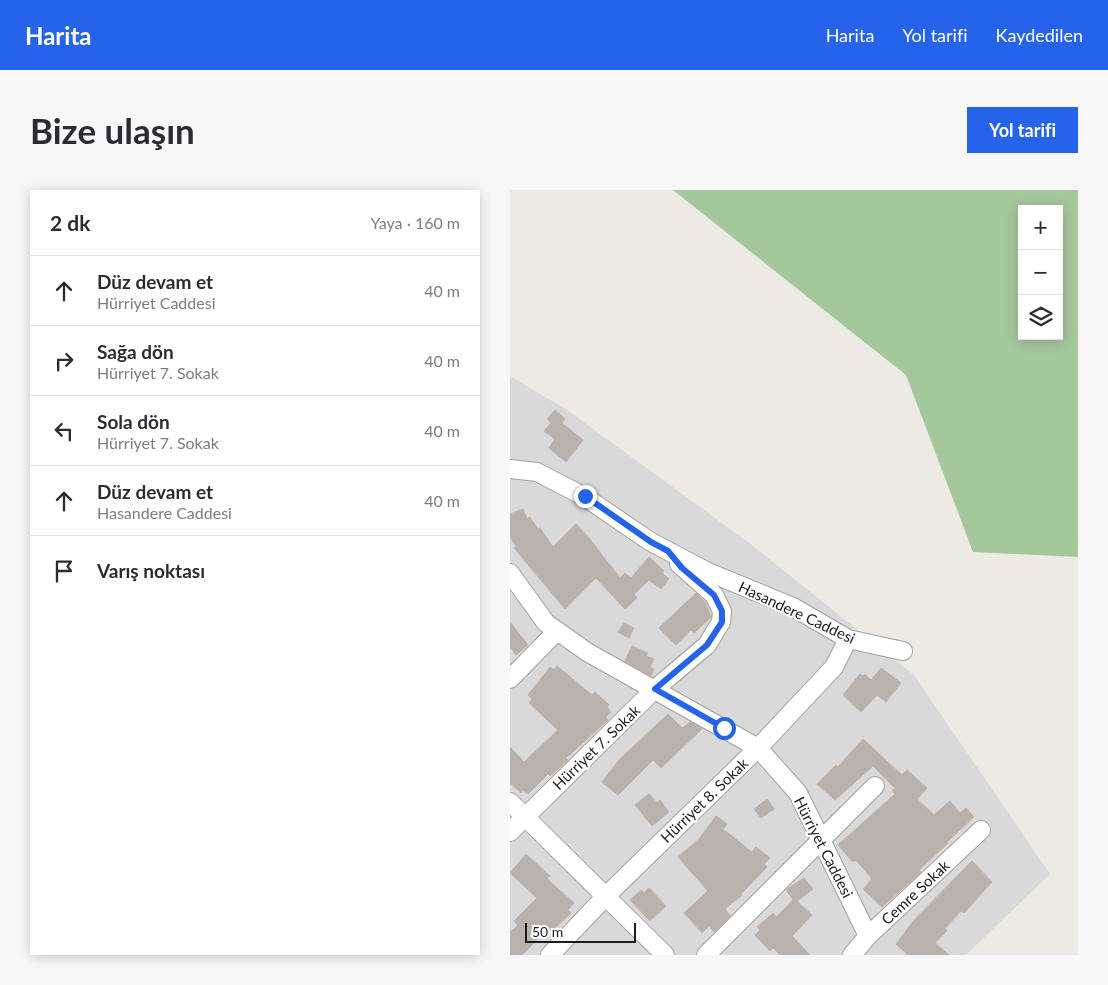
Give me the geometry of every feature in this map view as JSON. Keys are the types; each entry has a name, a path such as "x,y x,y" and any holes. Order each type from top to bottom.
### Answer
{"street":[{"name":"Hasandere Caddesi","path":"510,470 537,472 585,496 651,542 708,572 793,607 848,639 903,651"},
{"name":"Hürriyet 7. Sokak","path":"510,832 655,689 707,645 722,622 722,611 714,595 682,568 668,551"},
{"name":"Hürriyet Caddesi","path":"510,572 546,623 557,631 587,652 758,748 798,793 868,936"},
{"path":"510,679 557,631"},
{"name":"Hürriyet 8. Sokak","path":"550,955 606,896 758,748 834,667 848,639"},
{"path":"706,955 875,786"},
{"path":"510,802 665,955"},
{"name":"Cemre Sokak","path":"852,955 868,936 981,830"}],"shaded area":[{"path":"510,376 567,410 748,542 914,675 1050,874 966,955 510,955"}],"green space":[{"path":"673,190 1078,190 1078,557 973,552 906,375"}],"building":[{"path":"555,410 565,419 562,423 583,440 566,462 549,448 555,439 544,431 551,423 547,419"},
{"path":"523,509 527,519 530,517 553,547 576,524 620,578 625,573 631,578 649,557 664,571 662,573 669,579 661,589 649,580 634,594 637,598 625,609 596,578 565,609 514,548 516,546 510,537 510,514"},
{"path":"696,593 705,602 711,617 694,633 691,630 676,645 659,628"},
{"path":"510,622 528,645 516,655 510,647"},
{"path":"624,623 634,628 629,638 618,632"},
{"path":"632,646 648,653 646,656 654,659 650,667 654,669 651,676 625,661"},
{"path":"557,666 592,695 595,692 609,705 607,707 611,712 606,717 608,720 566,758 568,760 550,776 548,774 528,794 523,790 521,793 510,783 510,747 524,762 558,730 529,703 532,699 528,695 550,667 554,670"},
{"path":"881,668 901,683 886,702 877,695 861,712 843,695 860,674 863,676 865,674 871,680"},
{"path":"668,714 682,728 690,722 702,729 661,768 653,760 618,795 602,782 620,759"},
{"path":"863,739 902,775 907,770 927,788 917,799 934,815 950,801 960,813 966,808 974,817 919,870 921,872 882,907 863,889 872,879 856,860 853,862 838,845 895,794 892,791 895,788 873,766 835,800 817,784 836,765 838,767"},
{"path":"649,794 657,803 660,800 669,812 652,826 635,805"},
{"path":"767,799 774,809 761,818 754,809"},
{"path":"716,816 727,824 723,829 752,852 756,847 770,858 764,864 767,867 742,895 725,909 730,916 714,932 709,926 702,933 684,913 708,891 678,857 699,839"},
{"path":"526,854 550,876 547,879 574,903 568,910 571,913 552,931 549,928 522,955 510,955 510,932 518,925 514,921 537,898 510,873"},
{"path":"972,861 992,882 964,913 961,911 945,928 947,931 935,943 949,955 908,955 896,944 914,920"},
{"path":"804,878 813,889 797,901 812,915 792,936 810,955 780,955 773,948 770,951 755,935 760,930 757,927 773,913 776,917 793,900 786,890"},
{"path":"649,888 666,906 650,921 630,900 641,890 644,893"}],"route":[{"path":"585,496 651,542 668,551 682,568 714,595 722,611 722,622 707,645 655,689 724,728"}]}
